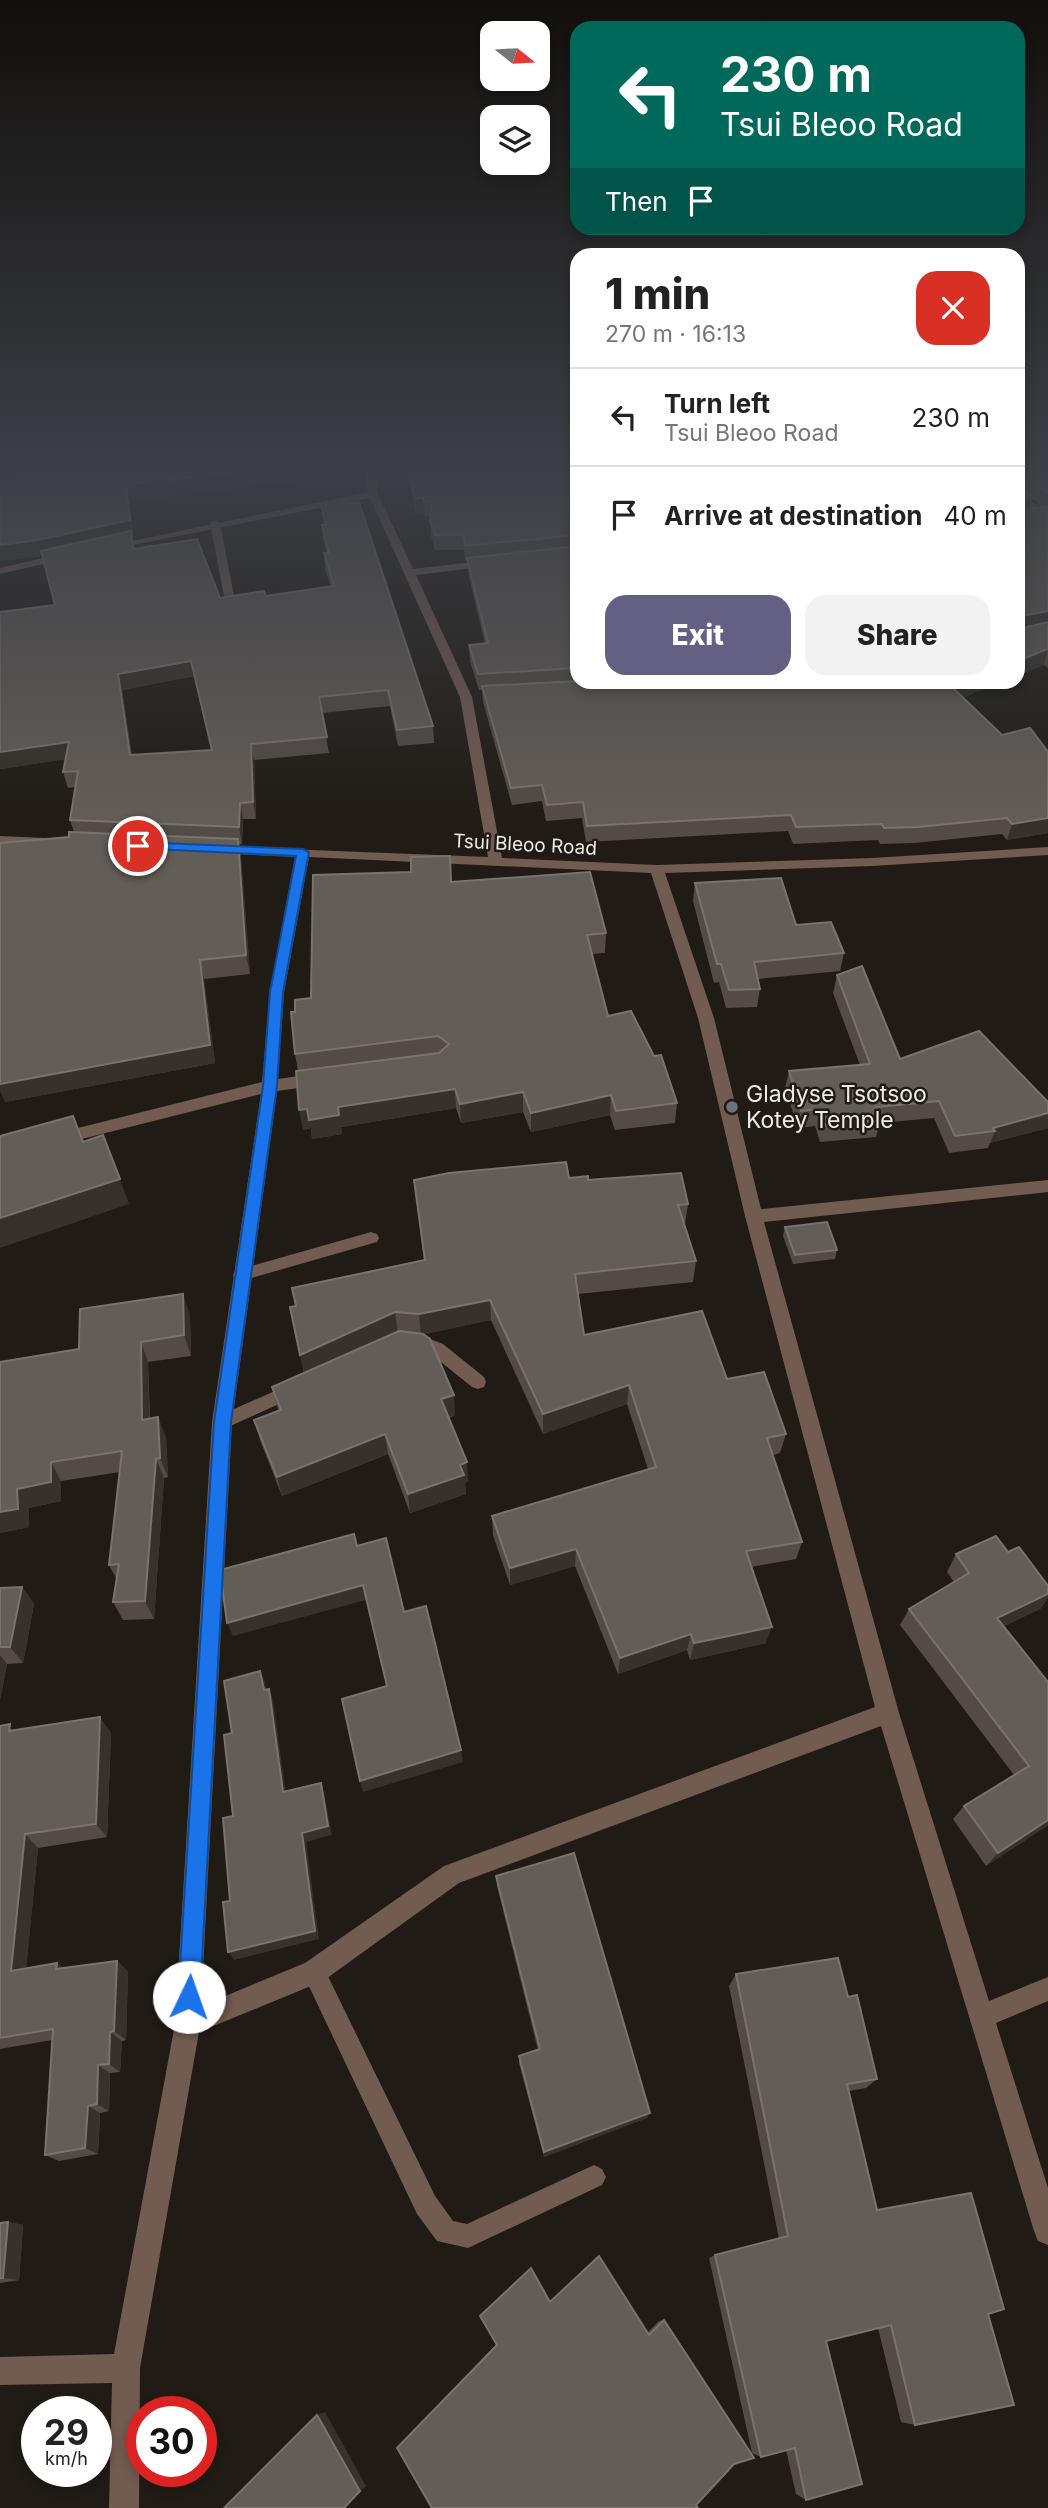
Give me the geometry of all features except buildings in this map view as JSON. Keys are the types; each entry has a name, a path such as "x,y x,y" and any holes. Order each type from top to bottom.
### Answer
{"street":[{"path":"414,583 473,696 495,862"},
{"path":"0,840 55,842"},
{"name":"Tsui Bleoo Road","path":"206,849 657,869 872,862 1048,851"},
{"path":"124,2508 126,2368 188,2024 222,1422 270,1086 276,992 303,852"},
{"path":"657,869 706,1018 754,1216 888,1713 1048,2231"},
{"path":"41,1144 270,1086 335,1077"},
{"path":"754,1216 1048,1186"},
{"path":"188,2024 314,1972 452,1874 888,1713"},
{"path":"982,2017 1048,1989"},
{"path":"0,2371 126,2368"}],"lane":[{"path":"227,583 229,596"},
{"path":"241,1275 371,1238"},
{"path":"399,1342 415,1340 429,1344 478,1382"},
{"path":"222,1422 311,1382"},
{"path":"314,1972 426,2205 446,2232 468,2236 594,2177"}],"place":[{"name":"Gladyse Tsotsoo Kotey Temple","path":"732,1107"}],"route":[{"path":"138,846 303,852 276,992 270,1086 222,1422 189,1997"}]}
